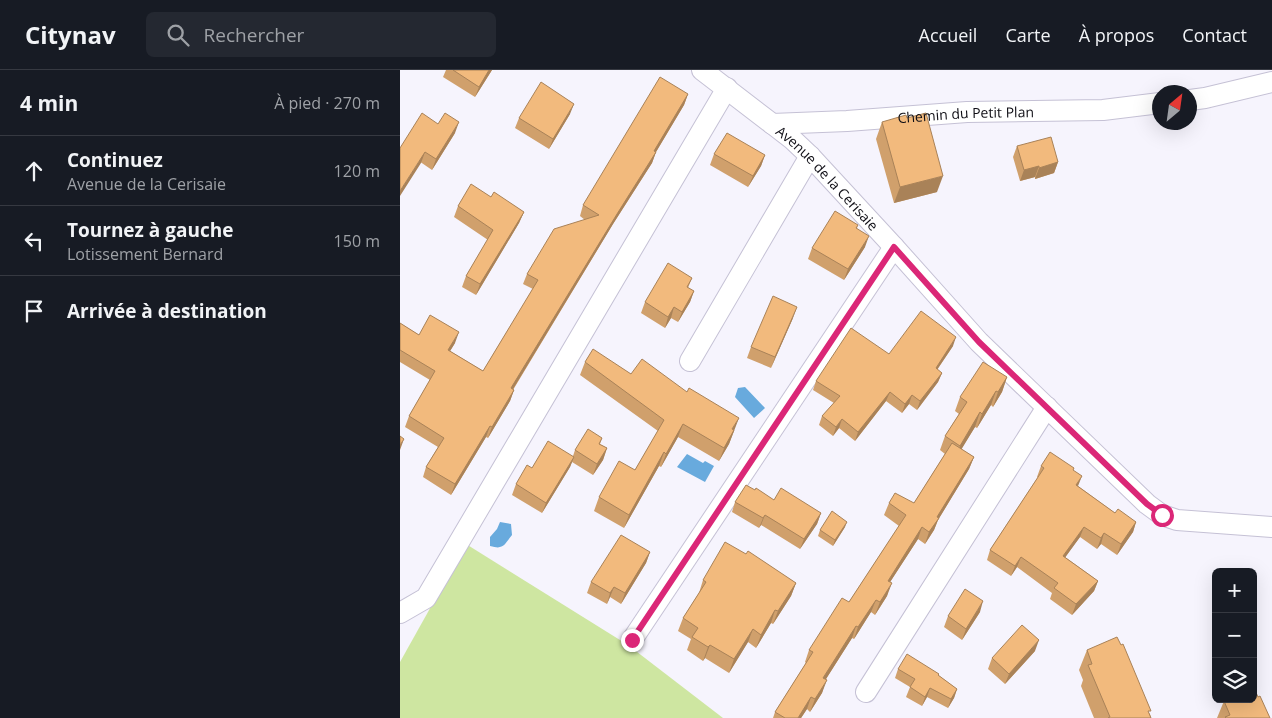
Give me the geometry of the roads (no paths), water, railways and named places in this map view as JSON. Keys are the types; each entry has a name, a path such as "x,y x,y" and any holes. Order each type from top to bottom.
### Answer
{"street":[{"name":"Avenue de la Cerisaie","path":"702,70 810,156 979,342 1147,504 1162,515 1176,520 1272,527"},
{"path":"1197,98 1272,82"},
{"path":"400,613 426,598 727,88"},
{"name":"Chemin du Petit Plan","path":"772,124 847,121 967,112 1103,110 1152,104"},
{"path":"690,361 810,156"},
{"path":"632,640 894,247"},
{"path":"866,692 1047,407"}],"water":[{"path":"745,387 765,408 754,418 735,397 738,388"},
{"path":"687,454 703,463 705,461 714,466 705,482 677,467"},
{"path":"500,522 511,524 512,535 501,547 490,546 490,537"}]}
